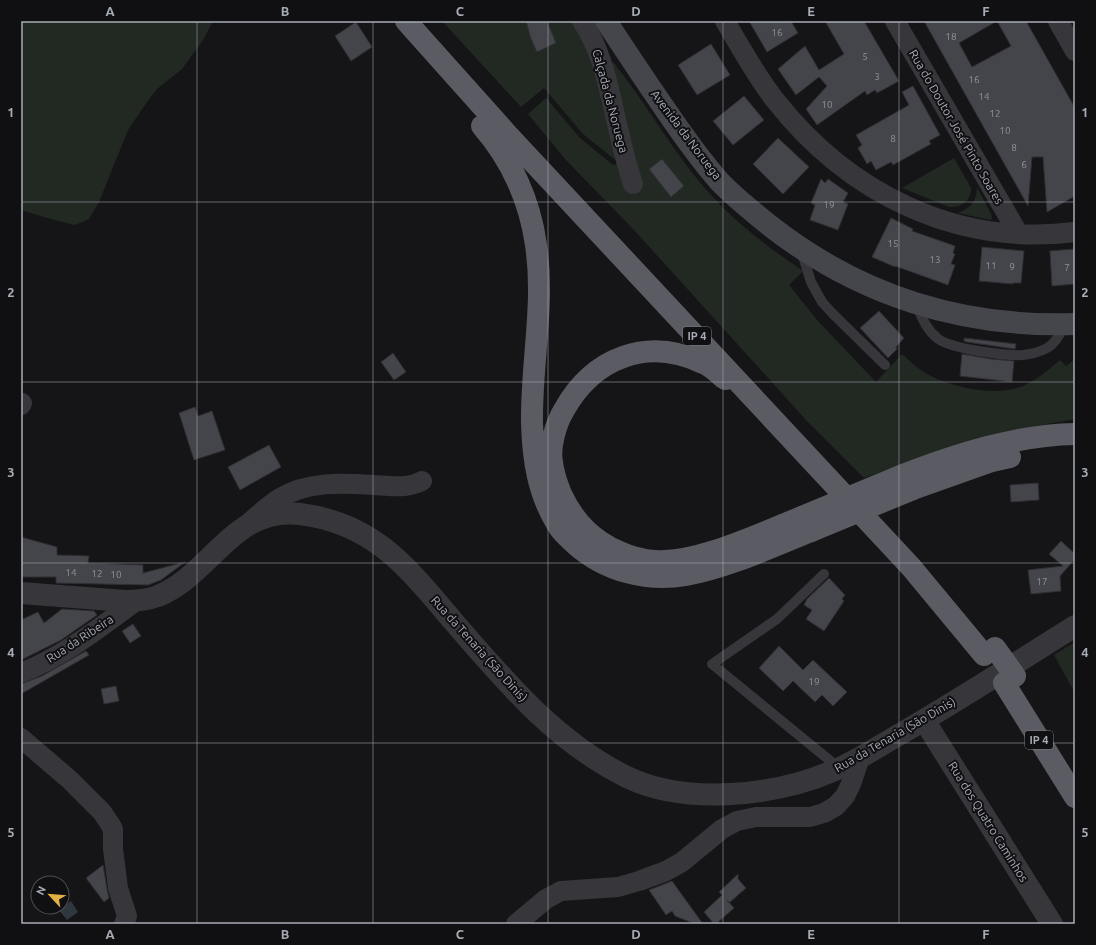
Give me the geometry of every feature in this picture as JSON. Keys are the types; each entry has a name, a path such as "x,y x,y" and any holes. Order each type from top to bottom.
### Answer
{"highway":[{"path":"390,21 500,148 518,181 526,201 536,244 539,265 538,330 533,393 533,448 537,474 541,491 557,525 580,549 604,564 631,574 658,577 684,575 718,567 807,524 908,482 969,452 1036,437 1075,434"},
{"name":"IP 4","path":"406,21 507,134 989,651"},
{"name":"IP 4","path":"420,21 556,169 884,517 959,602 989,651 1075,771"},
{"path":"807,524 678,560 655,562 634,558 616,550 592,536 576,521 566,506 551,461 553,439 559,417 572,395 584,380 600,367 617,358 636,353 658,352 681,355 703,363 714,370 735,388 856,517 911,567"},
{"path":"908,482 1050,448 1075,446"},
{"name":"IP 4","path":"1009,680 1075,796"}],"main road":[{"name":"Avenida da Noruega","path":"606,21 685,138 710,171 746,206 800,248 864,283 917,304 978,319 1070,324"}],"street":[{"name":"Calçada da Noruega","path":"582,21 592,36 601,57 620,138 633,184"},
{"path":"725,21 774,100 815,143 849,173 903,204 943,221 981,230 1018,233 1075,232"},
{"name":"Rua do Doutor José Pinto Soares","path":"895,21 1018,233"},
{"path":"1058,21 1075,51"},
{"path":"249,523 269,505 290,492 303,488 317,485 345,484 402,487 422,481"},
{"name":"Rua da Tenaria (São Dinis)","path":"21,593 136,601 157,596 176,586 249,523 270,515 286,513 300,514 341,524 355,530 382,546 405,566 498,673 541,716 583,750 615,770 649,786 697,794 759,791 795,784 839,768 924,720 1075,626"},
{"name":"Rua da Ribeira","path":"21,673 39,666 71,648 136,601"},
{"name":"Rua dos Quatro Caminhos","path":"924,720 1052,924"},
{"path":"21,738 70,780 102,812 113,829 113,849 118,888 127,916 124,924"},
{"path":"516,924 546,899 561,891 618,887 639,881 674,867 690,857 722,829 737,821 756,817 810,817 824,813 836,806 845,796 851,784 860,757"}],"lane":[{"path":"800,248 811,282 822,302 885,365"},
{"path":"917,304 924,322 937,338 949,345 963,348 1015,354 1035,353 1052,345 1070,324"},
{"path":"824,574 777,619 712,664 839,768"}],"shaded area":[{"path":"21,21 213,21 203,40 182,69 157,89 128,130 99,202 89,219 75,225 21,210"},
{"path":"442,21 573,21 596,63 620,158 614,159 583,134 544,88 521,107"},
{"path":"613,62 638,95 685,164 722,207 744,227 803,271 789,285 817,320 876,382 902,354 923,372 931,376 952,384 976,390 989,391 1001,391 1023,386 1038,378 1060,360 1066,366 1075,359 1075,419 976,438 864,478 806,420 635,231 566,160 528,114 546,98 580,138 613,165 622,164 611,65"},
{"path":"954,158 971,188 969,197 961,205 949,207 902,188"},
{"path":"977,187 991,214 991,220 957,213 966,209 972,204 976,196"},
{"path":"1075,642 1075,693 1054,655"},
{"path":"71,901 78,912 67,920 63,915 70,915"}],"building":[{"path":"526,21 547,21 556,43 537,52 531,39"},
{"path":"749,21 791,21 798,33 767,52"},
{"path":"825,21 864,21 899,81 877,93 875,90 867,95 865,91 817,125 806,109 827,86 819,77 796,95 778,69 805,46 819,70 844,54"},
{"path":"924,21 997,21 1026,21 1075,108 1075,196 1047,212 1043,157 1032,157 1028,206","holes":["997,21 1011,46 972,67 959,43"]},
{"path":"356,22 372,47 351,61 335,36"},
{"path":"711,44 730,75 697,95 678,65"},
{"path":"913,86 940,135 929,141 931,144 893,165 891,162 876,170 871,161 867,164 858,148 862,145 856,135 909,105 902,92"},
{"path":"744,96 764,120 733,145 713,121"},
{"path":"778,138 809,167 783,194 753,164"},
{"path":"662,159 684,186 671,197 649,169"},
{"path":"821,179 825,183 828,179 848,193 843,202 848,204 838,230 810,220 815,205 811,203"},
{"path":"891,218 913,229 912,231 955,246 953,253 955,254 951,264 955,265 948,285 895,267 872,257"},
{"path":"982,247 1024,251 1021,283 1013,284 979,281"},
{"path":"1075,249 1075,284 1052,286 1050,251"},
{"path":"879,311 904,338 896,347 897,349 888,358 860,328"},
{"path":"964,338 1016,344 1015,349 967,342 964,341"},
{"path":"393,353 406,372 394,380 381,362"},
{"path":"962,354 1014,361 1012,382 960,376"},
{"path":"195,407 198,416 212,411 225,450 194,460 179,413"},
{"path":"269,445 281,467 240,490 228,467"},
{"path":"1038,483 1039,500 1011,502 1010,485"},
{"path":"21,537 57,547 57,555 89,556 88,563 143,565 143,573 185,562 161,580 148,585 56,583 56,577 21,577"},
{"path":"1061,541 1075,554 1075,559 1060,576 1061,591 1031,594 1028,570 1063,566 1049,554"},
{"path":"829,578 845,595 842,599 844,601 824,631 806,619 812,610 804,605 807,599"},
{"path":"62,609 94,611 97,615 61,640 21,660 21,620 38,612 44,623"},
{"path":"133,624 141,636 130,643 122,631"},
{"path":"779,646 803,670 813,660 847,692 833,706 822,695 815,702 793,681 783,691 759,668"},
{"path":"86,651 89,655 21,694 21,684 42,676"},
{"path":"116,686 119,701 104,704 101,689"},
{"path":"103,865 109,898 104,902 86,878"},
{"path":"738,874 738,879 746,888 729,903 734,908 716,924 714,924 704,912 722,895 719,892"},
{"path":"672,881 703,924 695,924 675,916 672,911 666,915 649,890"}]}
